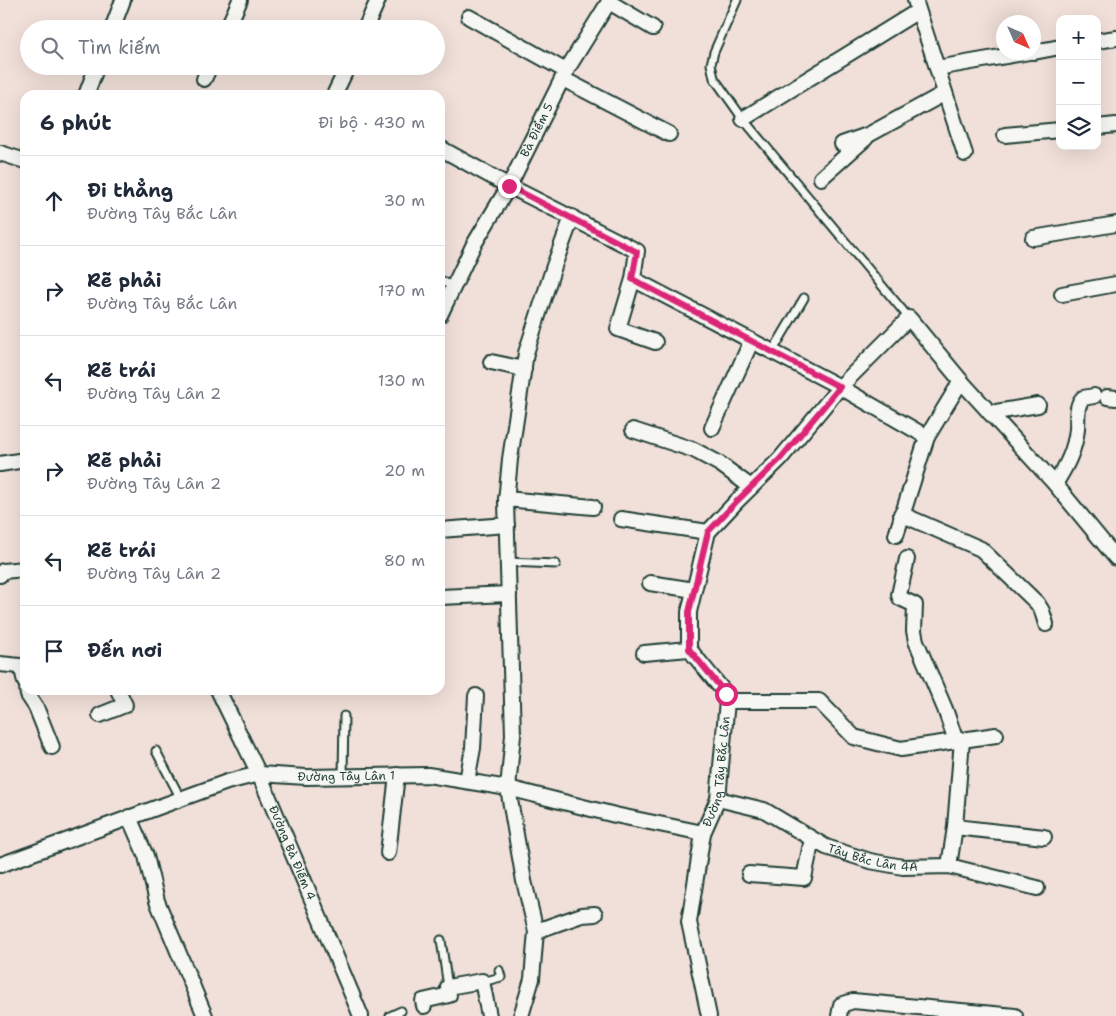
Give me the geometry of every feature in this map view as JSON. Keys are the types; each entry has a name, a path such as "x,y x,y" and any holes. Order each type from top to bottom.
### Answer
{"street":[{"path":"115,20 123,0"},
{"path":"231,20 240,0"},
{"path":"369,20 378,0"},
{"path":"610,1 653,28"},
{"name":"Bà Điểm 5","path":"445,306 473,246 509,186 564,75 610,1"},
{"path":"743,118 916,5 965,154"},
{"path":"469,17 564,75 669,134"},
{"path":"1101,40 1116,38"},
{"path":"1041,51 1056,48"},
{"path":"937,68 996,58"},
{"path":"88,90 94,75"},
{"path":"340,90 345,75"},
{"path":"842,144 870,134 945,93"},
{"path":"1101,126 1116,125"},
{"path":"1005,135 1056,130"},
{"path":"821,178 870,134"},
{"path":"0,152 20,159"},
{"path":"445,154 572,217 637,252 632,279 618,330 655,342"},
{"path":"521,1016 532,979 536,931 524,881 508,788 513,735 506,499 510,459 529,344 572,217"},
{"path":"1033,238 1116,224"},
{"path":"632,279 840,387 927,437"},
{"path":"1062,294 1116,284"},
{"path":"644,653 689,649 689,612 708,532 780,459 840,387 909,318 961,382 1055,484 1116,558"},
{"path":"712,428 752,342"},
{"path":"491,362 524,369"},
{"path":"896,535 901,514 927,437 961,382"},
{"path":"1055,484 1071,457 1075,444 1078,404 1083,398 1106,397"},
{"path":"990,413 1038,405"},
{"path":"633,430 694,450 720,464 751,487"},
{"path":"0,464 20,461"},
{"path":"506,499 593,507"},
{"path":"901,514 982,549 1038,603 1046,624"},
{"path":"621,519 708,532"},
{"path":"445,530 507,525"},
{"path":"907,559 899,595 900,598 915,605 914,631 916,641 959,740 955,827 949,866"},
{"path":"0,575 3,572 20,570"},
{"path":"650,583 694,590"},
{"path":"445,597 509,594"},
{"name":"Đường Tây Bắc Lân","path":"689,649 726,694 727,701 718,799 703,833 689,922 709,1016"},
{"path":"0,664 20,666"},
{"path":"28,695 36,706 52,747"},
{"path":"100,715 125,705 120,695"},
{"name":"Đường Bà Điểm 4","path":"220,695 259,774 361,1016"},
{"path":"467,781 473,748 476,696"},
{"path":"727,701 819,702 854,737 901,749 996,735"},
{"name":"Đường Tây Lân 1","path":"0,865 227,782 259,774 306,777 428,775 508,788 615,815 703,833"},
{"path":"388,853 397,775"},
{"name":"Tây Bắc Lân 4A","path":"718,799 764,810 826,847 870,860 903,867 949,866 1037,888"},
{"path":"130,818 146,856 157,901 205,1016"},
{"path":"955,827 1044,836"},
{"path":"750,874 804,878 812,839"},
{"path":"536,931 582,915 595,914"},
{"path":"424,1006 423,1001 450,994 448,987 482,981 489,1016"},
{"path":"839,1016 841,1005 853,1001 1016,1016"}],"lane":[{"path":"737,0 718,40 711,64 714,78 743,118 909,318"},
{"path":"445,282 454,287"},
{"path":"772,352 804,298"},
{"path":"508,562 556,564"},
{"path":"343,776 344,716"},
{"path":"156,751 181,799"},
{"path":"441,940 448,987"},
{"path":"482,982 501,977 499,970"},
{"path":"390,1016 402,1011"}],"route":[{"path":"509,186 637,252 632,279 840,387 780,459 708,532 689,612 689,649 726,694"}]}
